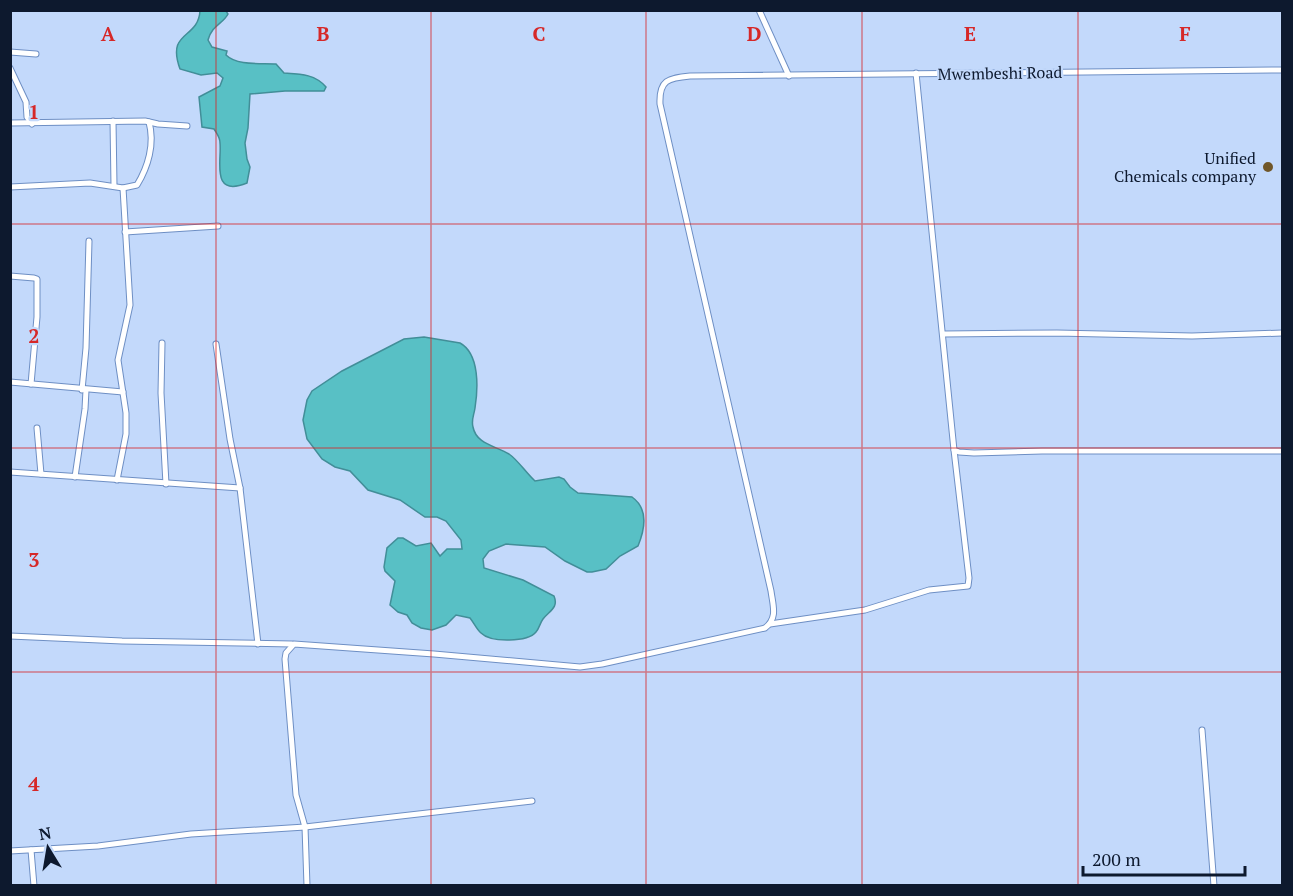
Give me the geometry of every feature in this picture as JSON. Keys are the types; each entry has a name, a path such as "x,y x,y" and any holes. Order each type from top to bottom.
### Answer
{"street":[{"path":"759,10 789,76"},
{"path":"10,52 36,54"},
{"path":"10,68 26,102 27,117 32,124"},
{"name":"Mwembeshi Road","path":"770,624 774,615 771,591 660,104 660,94 665,81 674,78 916,73 1282,70"},
{"path":"10,636 122,641 294,644 580,667 689,646 765,628 770,624 865,610 929,591 968,586 969,578 916,73"},
{"path":"113,121 114,186"},
{"path":"10,123 113,121 187,126"},
{"path":"10,187 90,183 123,188 137,185 147,167 150,151 149,122"},
{"path":"117,480 126,434 118,360 130,305 123,188"},
{"path":"125,232 218,226"},
{"path":"75,477 85,409 89,241"},
{"path":"10,276 37,279 37,317 32,384"},
{"path":"944,334 1057,333 1192,336 1282,333"},
{"path":"162,343 161,393 166,484"},
{"path":"216,344 230,439 240,488 258,644"},
{"path":"10,382 123,392"},
{"path":"37,428 41,474"},
{"path":"954,450 974,453 1282,451"},
{"path":"10,472 240,488"},
{"path":"294,644 285,653 285,659 296,795 305,827 307,885"},
{"path":"1202,730 1214,885"},
{"path":"10,851 98,846 191,834 305,827 532,801"},
{"path":"31,850 34,885"}],"shaded area":[{"path":"200,11 226,11 228,14 212,31 208,40 212,47 227,51 226,55 231,59 249,63 276,64 284,73 312,77 326,87 324,91 250,94 245,143 250,167 247,183 235,186 227,185 220,175 218,136 214,129 202,127 199,97 220,86 223,78 217,73 201,75 180,69 177,56 180,41 194,27"},
{"path":"424,337 460,343 471,355 477,382 472,424 475,433 482,441 509,454 535,481 559,477 578,493 632,497 641,507 644,526 638,546 620,556 606,569 587,572 565,561 545,547 506,544 489,551 483,559 484,568 523,580 554,596 553,609 543,619 536,632 525,638 501,640 486,636 480,632 470,618 456,615 446,625 432,630 421,628 412,623 407,615 398,612 390,605 395,581 384,567 387,548 398,538 403,538 416,546 431,543 440,556 447,549 462,549 461,540 446,521 437,517 425,517 400,500 368,490 350,471 335,467 322,459 307,439 303,420 307,400 312,391 342,371 404,339"}],"place":[{"name":"Unified Chemicals company","path":"1268,167"}]}
